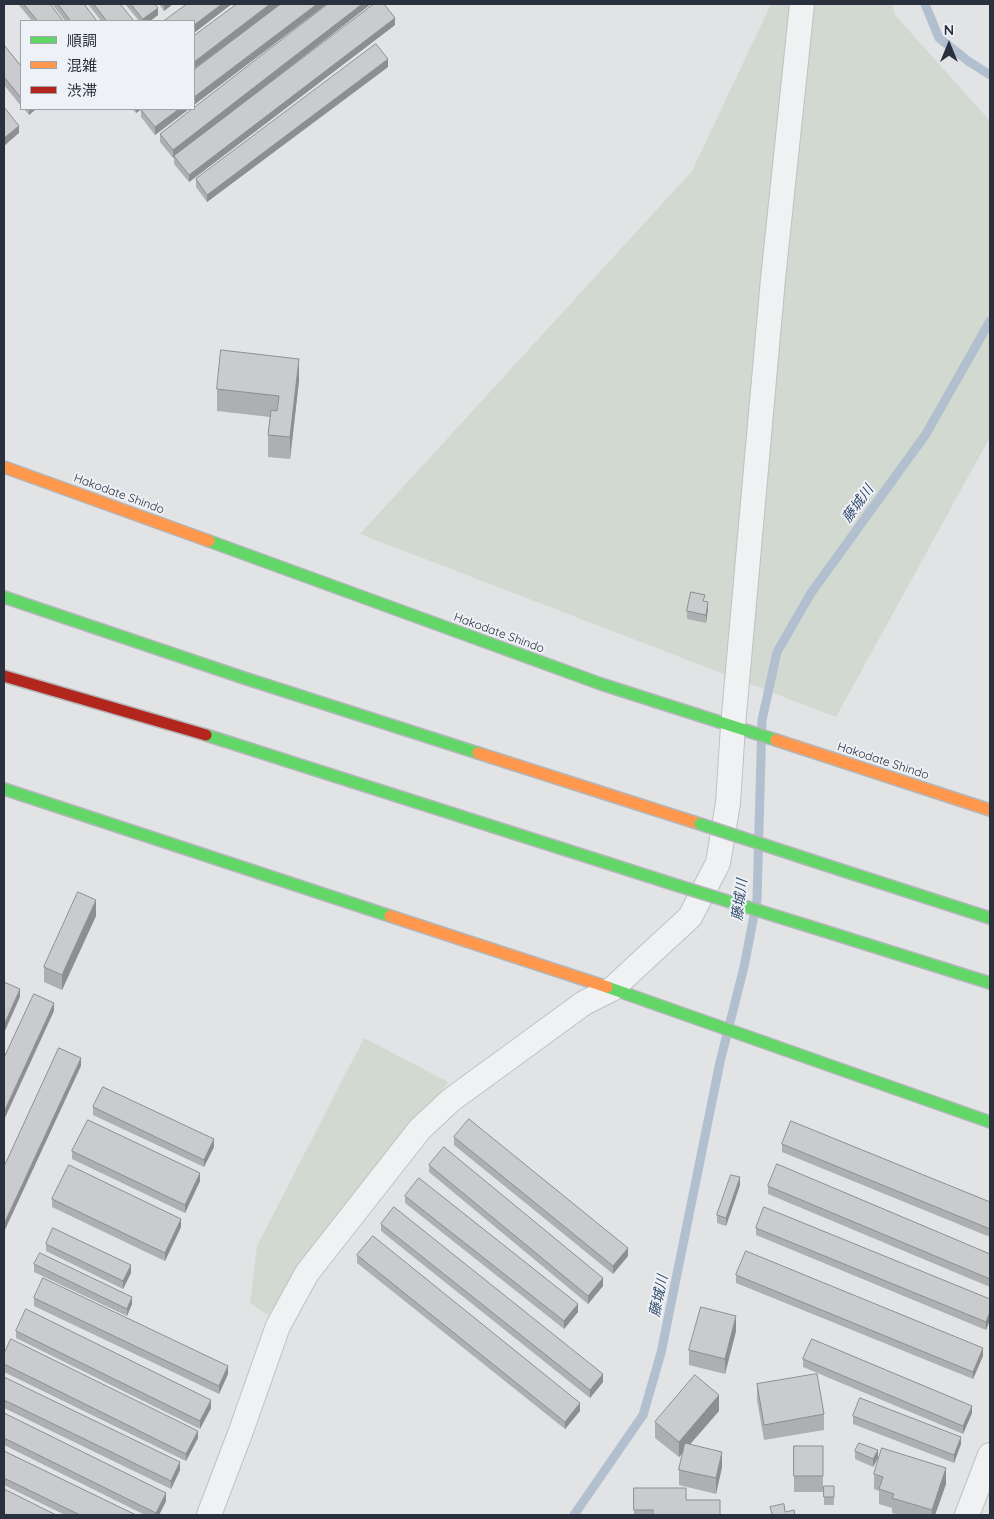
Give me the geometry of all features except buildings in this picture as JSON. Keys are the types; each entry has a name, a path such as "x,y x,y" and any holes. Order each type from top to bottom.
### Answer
{"highway":[{"name":"Hakodate Shindo","path":"4,467 601,684 990,810"},
{"path":"4,597 281,690 990,918"},
{"path":"8,678 232,742 679,886 990,983"},
{"path":"4,789 612,989 990,1122"}],"street":[{"path":"209,1515 278,1326 307,1273 420,1129 451,1100 584,1003 612,989 690,917 718,863 742,729 773,279 802,4"},
{"path":"967,1515 990,1455"}],"shaded area":[{"path":"771,4 892,4 895,15 990,121 990,437 836,717 360,534 692,171"},
{"path":"364,1038 448,1082 268,1315 250,1303 257,1246"}],"waterway":[{"name":"藤城川","path":"925,4 939,38 968,61 990,75"},
{"name":"藤城川","path":"574,1515 643,1415 661,1353 720,1062 744,967 757,900 762,720 777,652 811,593 926,434 990,321"}],"traffic: fast":[{"path":"209,541 601,684 776,740"},
{"path":"4,597 244,678 478,753"},
{"path":"206,735 679,886"},
{"path":"4,789 390,916"},
{"path":"700,824 841,870"},
{"path":"841,870 990,918"},
{"path":"679,886 821,930"},
{"path":"821,930 990,983"},
{"path":"607,987 990,1122"}],"traffic: slow":[{"path":"4,467 209,541"},
{"path":"776,740 990,810"},
{"path":"478,753 700,824"},
{"path":"390,916 607,987"}],"traffic: jam":[{"path":"4,676 206,735"}]}
